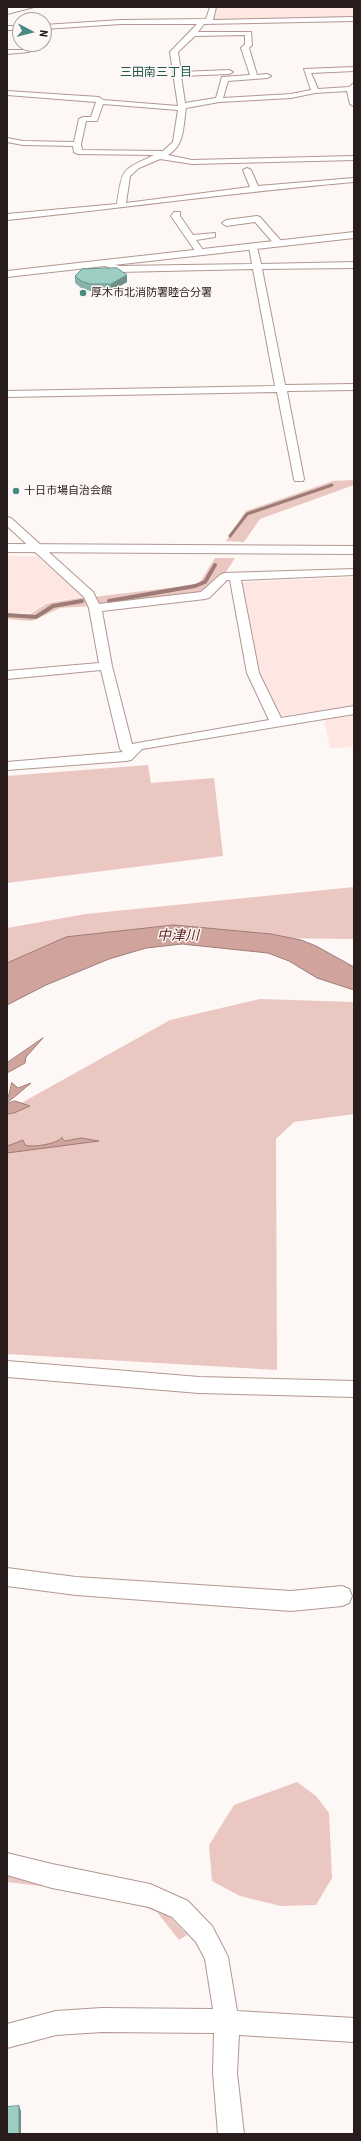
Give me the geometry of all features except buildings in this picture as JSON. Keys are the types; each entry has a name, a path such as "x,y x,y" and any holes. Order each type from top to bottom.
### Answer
{"street":[{"path":"7,11 30,7"},
{"path":"121,206 126,175 137,166 162,155 176,146 182,107 174,52 205,23 213,7"},
{"path":"52,26 94,22 205,23 354,18"},
{"path":"193,34 249,32 248,45 245,48 254,76"},
{"path":"314,91 307,71 354,69"},
{"path":"178,74 229,72"},
{"path":"219,100 225,79 267,76"},
{"path":"7,93 100,99 182,107 219,100 291,96 314,91 352,87 354,104"},
{"path":"100,99 94,119 83,119 77,144 78,152 96,155 162,155 192,162 354,158"},
{"path":"7,140 23,143 77,144"},
{"path":"247,170 255,189"},
{"path":"7,218 121,206 255,189 354,180"},
{"path":"7,221 52,213"},
{"path":"177,214 175,216 201,253"},
{"path":"226,223 257,219 279,244"},
{"path":"190,238 212,235"},
{"path":"7,274 354,235"},
{"path":"254,247 299,479"},
{"path":"105,264 118,269 258,268 354,265"},
{"path":"7,394 354,387"},
{"path":"7,520 40,548 89,595 95,608 106,666 126,749 131,751"},
{"path":"7,548 354,550"},
{"path":"95,608 205,595 224,577 354,572"},
{"path":"235,577 253,673 276,722"},
{"path":"7,675 106,666"},
{"path":"7,766 126,757 138,746 354,710"},
{"path":"7,1369 199,1385 354,1388"},
{"path":"7,1577 76,1586 291,1601 342,1596"},
{"path":"7,1864 52,1876 150,1896 180,1909 204,1934 216,1957 227,2022 225,2073 231,2134"},
{"path":"7,2036 56,2023 102,2020 194,2020 354,2030"}],"shaded area":[{"path":"215,7 354,7 354,17 217,21 212,20"},
{"path":"354,480 354,485 260,519 244,542 226,541 246,511 333,481"},
{"path":"7,556 37,556 83,597 48,602 30,613 7,613"},
{"path":"215,558 235,558 224,575 202,592 97,607 93,597 194,585 200,582"},
{"path":"354,577 354,705 278,717 255,663 239,584 244,582"},
{"path":"86,597 90,606 60,608 32,621 7,619 7,614 30,614 48,603"},
{"path":"354,713 354,746 330,749 324,718"},
{"path":"148,765 151,783 214,778 223,856 7,883 7,776"},
{"path":"354,887 354,939 111,936 7,976 7,928 86,914"},
{"path":"260,999 354,1002 354,1114 294,1122 276,1139 277,1370 7,1354 7,1111 170,1020"},
{"path":"297,1782 316,1796 329,1813 332,1878 316,1905 281,1906 240,1896 212,1881 209,1845 234,1805"},
{"path":"7,1875 120,1891 159,1905 187,1935 179,1940 157,1912 116,1895 7,1882"}],"water":[{"name":"中津川","path":"174,925 271,934 301,940 316,946 354,967 354,990 317,978 289,961 268,953 182,944 146,948 109,959 46,985 7,1005 7,963 66,937"},
{"path":"43,1038 26,1057 25,1063 7,1073 7,1063"},
{"path":"12,1083 18,1088 31,1083 7,1103"},
{"path":"15,1101 30,1106 14,1113 7,1114 7,1104"},
{"path":"62,1138 65,1141 81,1138 99,1141 7,1153 7,1146 23,1140 25,1145 33,1146 50,1144"}],"waterway":[{"path":"230,536 247,514 332,485"},
{"path":"109,601 195,586 205,582 215,565"},
{"path":"7,615 36,617 53,606 82,601"}],"place":[{"name":"厚木市北消防署睦合分署","path":"83,293"},
{"name":"十日市場自治会館","path":"16,491"}],"district":[{"name":"三田南三丁目","path":"156,73"}]}
